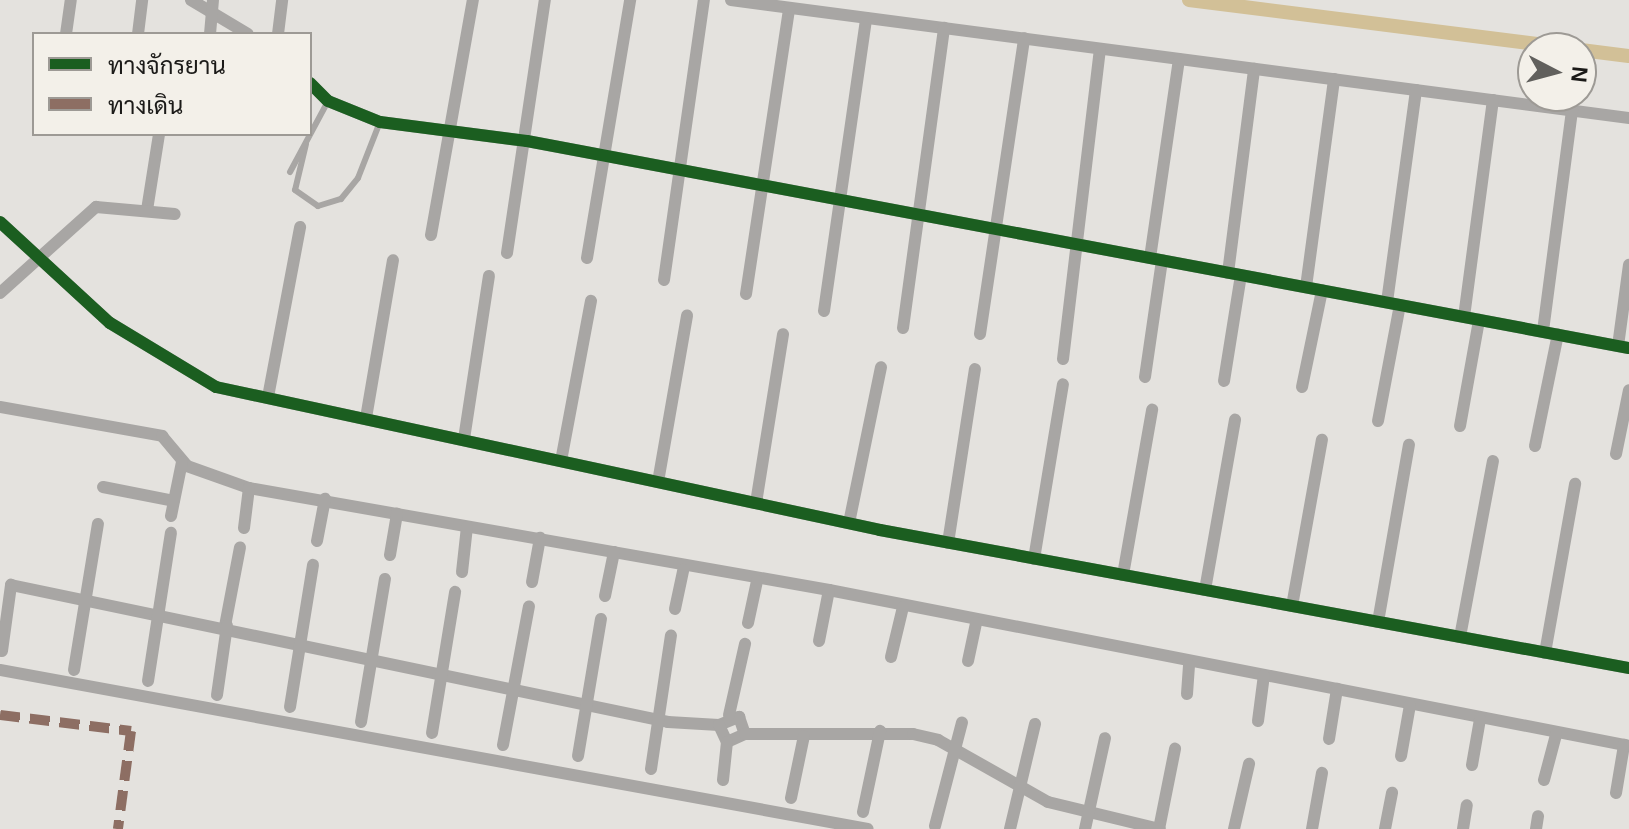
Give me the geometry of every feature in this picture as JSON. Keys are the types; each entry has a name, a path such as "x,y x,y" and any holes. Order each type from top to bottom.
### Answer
{"street":[{"path":"66,32 71,0"},
{"path":"138,32 142,0"},
{"path":"191,0 212,6 245,32"},
{"path":"278,32 282,0"},
{"path":"431,235 473,0"},
{"path":"507,253 527,141 545,0"},
{"path":"587,258 607,156 630,0"},
{"path":"664,280 683,171 704,0"},
{"path":"731,0 1517,103"},
{"path":"210,32 212,6"},
{"path":"746,294 766,186 789,8"},
{"path":"824,311 844,201 866,18"},
{"path":"903,328 921,215 944,28"},
{"path":"980,334 999,230 1024,38"},
{"path":"1063,359 1100,49"},
{"path":"1145,377 1179,59"},
{"path":"1224,381 1254,69"},
{"path":"1306,287 1334,79"},
{"path":"312,85 328,101 380,122 527,141 1624,347 1629,265"},
{"path":"1378,421 1416,90"},
{"path":"1464,317 1493,100"},
{"path":"1543,331 1572,112"},
{"path":"1586,112 1629,118"},
{"path":"147,210 159,136"},
{"path":"0,293 96,207 175,214"},
{"path":"0,222 110,323 216,387 948,543 1629,668"},
{"path":"268,397 300,227"},
{"path":"366,418 393,260"},
{"path":"464,439 489,276"},
{"path":"1302,387 1322,290"},
{"path":"561,461 591,301"},
{"path":"658,482 687,315"},
{"path":"1460,426 1479,320"},
{"path":"756,503 783,334"},
{"path":"1535,446 1558,334"},
{"path":"849,523 881,367"},
{"path":"948,543 975,369"},
{"path":"1034,559 1063,384"},
{"path":"1616,454 1629,390"},
{"path":"0,407 28,409 162,436 182,462 249,488 540,538 614,552 683,570 829,590 1189,665 1264,675 1556,735 1626,746 1616,793"},
{"path":"1123,575 1152,410"},
{"path":"1205,590 1235,420"},
{"path":"1292,606 1322,440"},
{"path":"1378,622 1409,445"},
{"path":"1460,637 1493,461"},
{"path":"171,516 182,462"},
{"path":"1545,653 1575,484"},
{"path":"103,487 174,501"},
{"path":"244,528 249,488"},
{"path":"317,541 325,499"},
{"path":"390,555 397,514"},
{"path":"74,670 98,524"},
{"path":"462,572 467,527"},
{"path":"148,681 171,533"},
{"path":"532,582 540,538"},
{"path":"217,695 240,547"},
{"path":"605,596 614,552"},
{"path":"290,707 313,565"},
{"path":"675,609 683,570"},
{"path":"361,722 385,579"},
{"path":"748,623 757,581"},
{"path":"2,651 11,585 443,669 586,706 655,720 719,725 729,715 745,644"},
{"path":"819,641 829,590"},
{"path":"432,733 455,592"},
{"path":"503,745 529,606"},
{"path":"891,657 903,607"},
{"path":"578,756 601,619"},
{"path":"968,661 976,623"},
{"path":"651,769 655,720 671,635"},
{"path":"1187,694 1189,665"},
{"path":"0,670 868,829"},
{"path":"1258,721 1264,675"},
{"path":"1329,739 1337,689"},
{"path":"1401,756 1410,705"},
{"path":"729,715 739,717 745,734"},
{"path":"1472,765 1480,719"},
{"path":"935,826 962,722"},
{"path":"1010,829 1035,724"},
{"path":"719,725 727,742 723,780"},
{"path":"727,742 745,734 804,736 880,731 956,750 1021,789 1088,812 1160,829 1175,749"},
{"path":"863,812 880,731"},
{"path":"1544,780 1556,735"},
{"path":"791,798 804,736"},
{"path":"1085,829 1105,738"},
{"path":"1234,829 1249,764"},
{"path":"1312,829 1322,773"},
{"path":"1385,829 1392,793"},
{"path":"1463,829 1467,805"}],"lane":[{"path":"312,132 328,101"},
{"path":"306,144 295,190 318,206 341,199 358,178 380,122"},
{"path":"290,172 310,136"}],"waterway":[{"path":"1189,0 1517,42"},
{"path":"1597,52 1629,56"}],"marked path":[{"path":"0,715 131,731 118,829"}],"cycle path":[{"path":"312,85 328,101 380,122 527,141 1629,348"},
{"path":"0,222 110,323 216,387 880,530 1629,668"}]}
